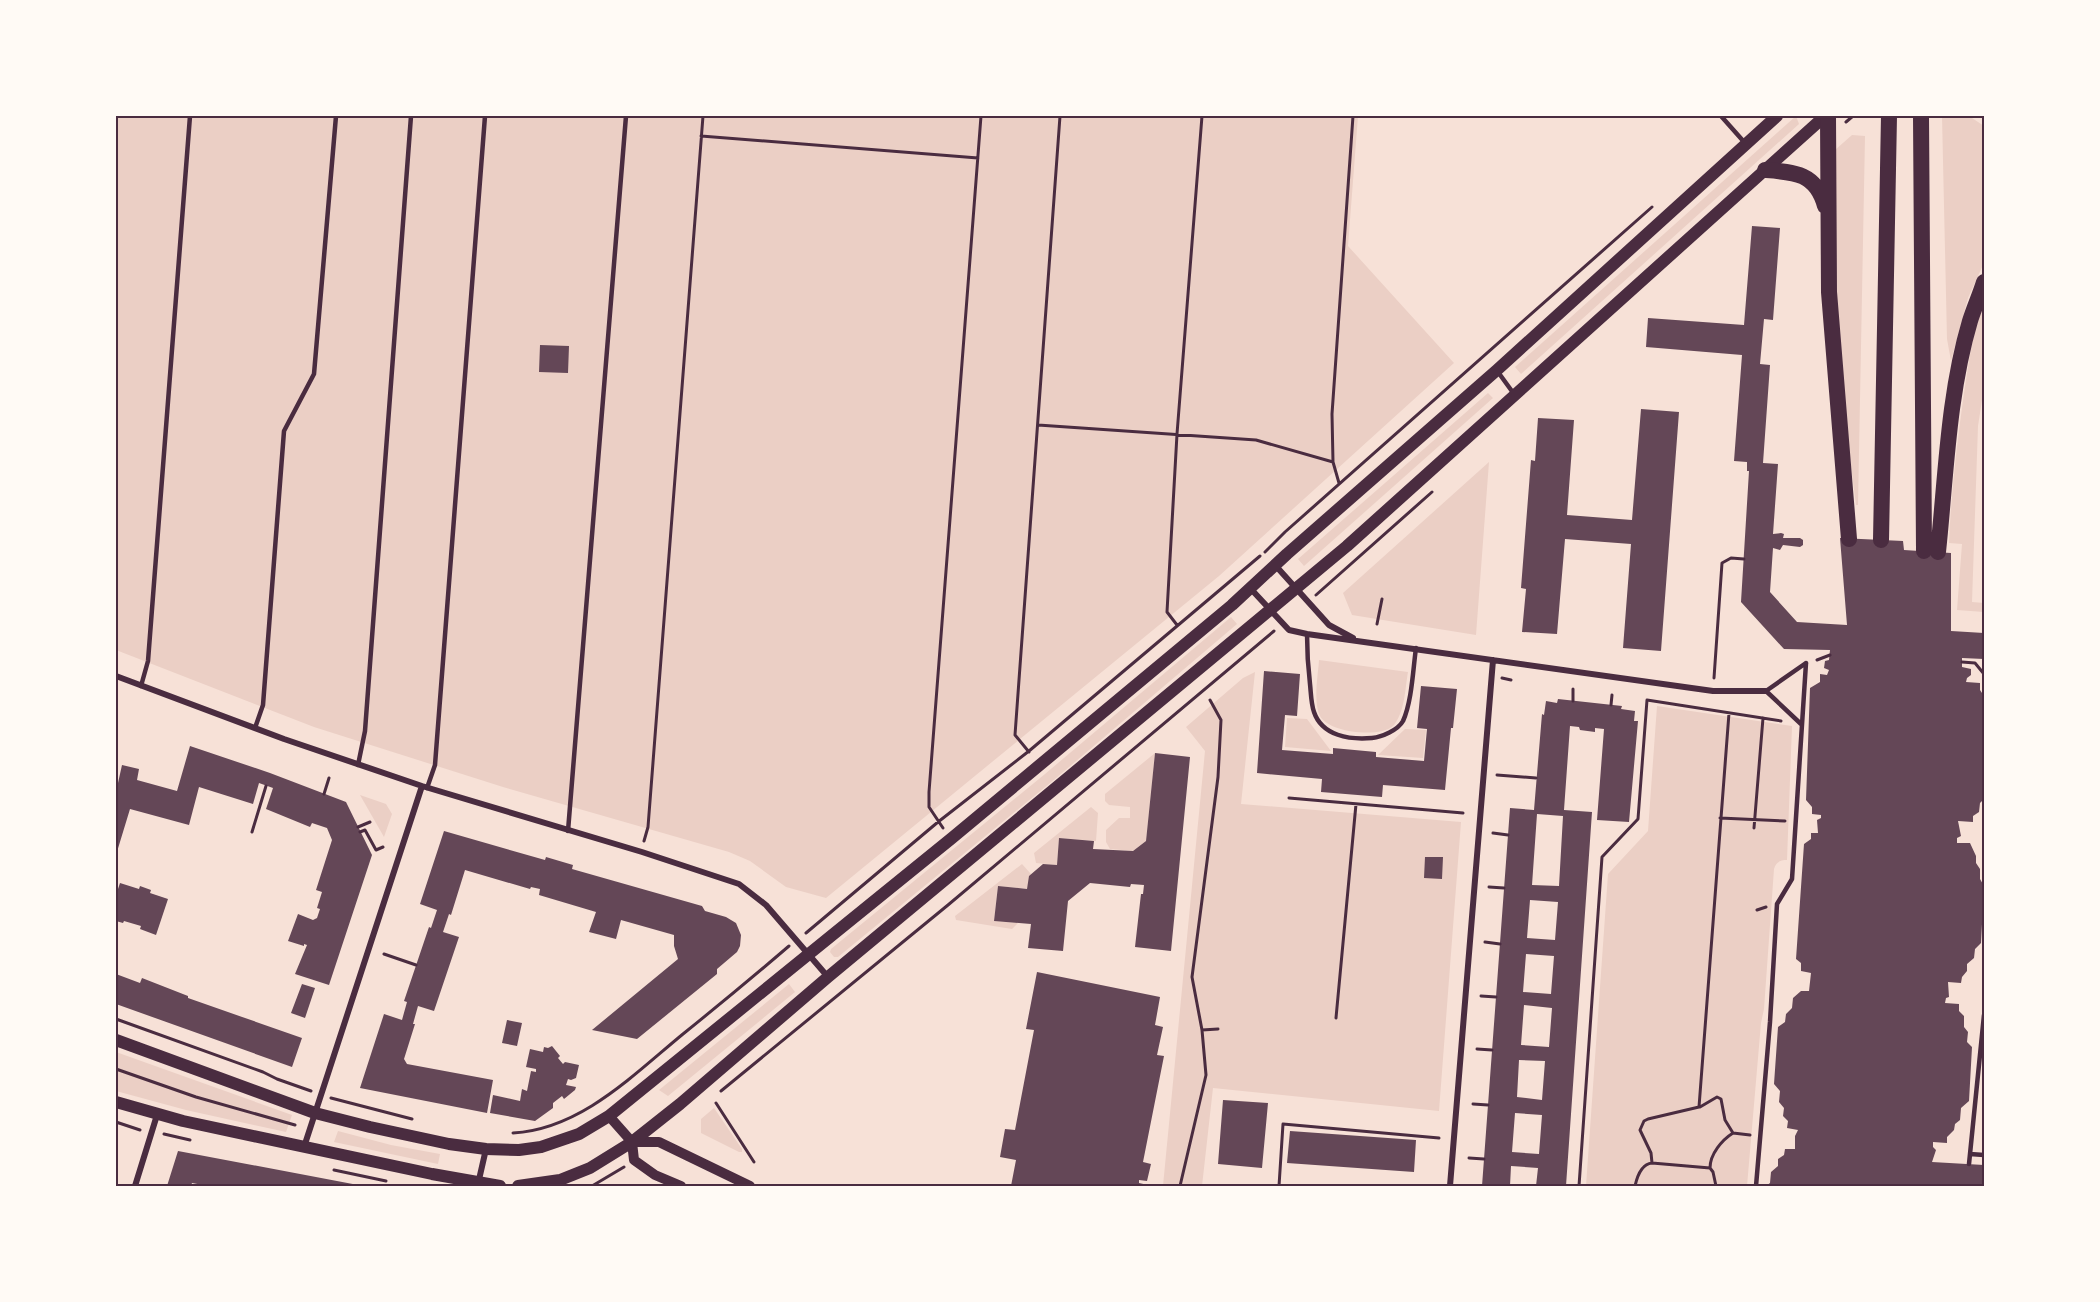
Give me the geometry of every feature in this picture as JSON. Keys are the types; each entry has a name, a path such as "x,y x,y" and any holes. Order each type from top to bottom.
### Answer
{"highway":[{"path":"1827,116 1832,343 1849,539"},
{"path":"1921,116 1931,552 1961,357 1970,319 1984,282"},
{"path":"1881,540 1889,119"},
{"path":"1765,170 1798,174 1807,179 1816,187 1822,198 1828,218"}],"main road":[{"path":"116,1040 315,1113 397,1134 486,1149 519,1150 564,1141 584,1131 609,1116 810,955 1190,640 1497,370 1777,116"},
{"path":"518,1186 560,1180 580,1173 632,1142 1347,546 1827,116"},
{"path":"116,1102 157,1115 478,1185 500,1186"}],"street":[{"path":"1275,565 1295,590 1329,625 1356,640"},
{"path":"1250,588 1289,630 1307,634 1713,691 1766,691"},
{"path":"1450,1186 1493,660"},
{"path":"116,676 358,765 739,884 766,904 828,977"},
{"path":"304,1147 425,787"},
{"path":"135,1186 157,1115"},
{"path":"609,1116 632,1142 634,1160 655,1175 681,1186"},
{"path":"632,1142 659,1142 750,1186"},
{"path":"478,1185 486,1149"}],"lane":[{"path":"141,686 148,661 190,116"},
{"path":"255,728 263,705 284,431 314,374 336,116"},
{"path":"358,765 365,731 411,116"},
{"path":"425,787 435,765 485,116"},
{"path":"568,831 626,116"},
{"path":"1720,116 1746,144"},
{"path":"1497,370 1515,395"},
{"path":"1307,634 1307,655 1314,712 1322,726 1337,735 1359,739 1376,737 1402,723 1416,648"},
{"path":"1756,1186 1777,904 1792,879 1806,663 1766,691 1801,723"},
{"path":"1969,1164 1984,1015"},
{"path":"1970,1154 1984,1155"}],"path":[{"path":"642,852 648,827 703,116"},
{"path":"952,838 929,807 929,792 981,116"},
{"path":"1041,764 1015,735 1060,116"},
{"path":"1190,640 1167,612 1177,434 1202,116"},
{"path":"1350,499 1339,484 1333,462 1332,414 1353,116"},
{"path":"701,136 978,158"},
{"path":"815,925 938,822 1029,751 1265,552 1275,540 1659,200"},
{"path":"1038,425 1256,440 1333,462"},
{"path":"1714,678 1722,563 1731,558 1744,559"},
{"path":"1377,624 1382,599"},
{"path":"712,1098 948,905 1274,631"},
{"path":"1962,662 1975,663 1984,674"},
{"path":"1573,689 1573,701"},
{"path":"1611,705 1612,695"},
{"path":"1180,1186 1206,1075 1202,1030 1192,977 1218,777 1221,720 1210,700"},
{"path":"1579,1186 1602,857 1638,819 1647,700 1763,718 1754,828"},
{"path":"1699,1107 1729,713"},
{"path":"1497,775 1536,778"},
{"path":"324,794 329,778"},
{"path":"252,832 266,786"},
{"path":"1289,798 1463,813"},
{"path":"1336,1018 1356,804"},
{"path":"1720,819 1796,822"},
{"path":"358,827 370,822"},
{"path":"360,832 365,830 376,850 383,847"},
{"path":"1493,833 1508,835"},
{"path":"1489,887 1504,888"},
{"path":"1485,942 1500,944"},
{"path":"384,954 416,965"},
{"path":"513,1133 534,1131 550,1126 596,1103 767,965"},
{"path":"1481,996 1496,997"},
{"path":"116,1019 306,1089"},
{"path":"1202,1030 1218,1029"},
{"path":"1477,1049 1492,1050"},
{"path":"116,1069 196,1096 295,1125"},
{"path":"1652,1163 1651,1153 1640,1130 1644,1121 1699,1107 1717,1097 1721,1099 1727,1126 1733,1133 1761,1137"},
{"path":"716,1103 754,1162"},
{"path":"348,1104 422,1122"},
{"path":"1473,1104 1488,1106"},
{"path":"294,1134 297,1116"},
{"path":"116,1122 138,1129"},
{"path":"1279,1186 1283,1124 1439,1138"},
{"path":"1716,1186 1710,1162 1723,1140 1733,1133"},
{"path":"1469,1158 1484,1159"},
{"path":"1635,1186 1643,1167 1647,1164 1710,1168"},
{"path":"592,1186 597,1184"}],"shaded area":[{"path":"116,116 1358,116 1348,246 1454,363 1219,576 826,898 786,887 750,861 729,852 503,787 314,727 116,650"},
{"path":"1796,116 1799,124 1521,374 1515,367"},
{"path":"1942,116 1969,116 1984,126 1984,263 1968,298 1951,361 1947,339"},
{"path":"1852,135 1865,136 1858,505 1856,505 1842,382 1835,257 1835,150"},
{"path":"1984,299 1984,387 1978,426 1972,602 1984,603 1984,612 1957,610 1962,544 1949,543 1964,393 1974,333"},
{"path":"1488,393 1493,398 1304,566 1298,559"},
{"path":"1489,462 1476,635 1352,615 1343,593"},
{"path":"1231,617 1237,624 1055,779 838,957 834,957 830,952 831,949 1045,774"},
{"path":"1319,660 1408,672 1402,707 1393,726 1386,730 1367,733 1344,730 1325,722 1320,716 1317,703"},
{"path":"1255,672 1241,804 1461,822 1439,1111 1213,1088 1202,1186 1163,1186 1205,751 1186,727 1243,678"},
{"path":"1657,706 1792,726 1787,860 1779,862 1774,869 1764,1009 1747,1186 1586,1186 1608,874 1648,831"},
{"path":"1287,718 1307,719 1331,751 1285,747"},
{"path":"1405,729 1426,730 1423,758 1378,755"},
{"path":"1155,753 1146,841 1133,851 1110,849 1106,842 1106,830 1119,818 1130,818 1130,807 1109,805 1105,801 1105,794"},
{"path":"360,795 386,804 392,814 384,837"},
{"path":"1091,807 1098,813 1096,841 1059,838 1057,865 1036,863 1034,853"},
{"path":"1022,864 1031,874 1027,889 998,886 994,921 1018,923 1012,929 956,920 955,916"},
{"path":"789,984 795,992 668,1096 659,1090"},
{"path":"116,1052 292,1115 286,1132 186,1110 116,1091"},
{"path":"714,1108 742,1152 701,1133 701,1119"},
{"path":"338,1131 391,1145 440,1154 438,1164 334,1142"}],"building":[{"path":"1752,226 1780,228 1773,320 1764,319 1760,364 1770,365 1763,463 1778,464 1773,534 1781,533 1784,534 1783,538 1803,540 1803,545 1800,547 1783,545 1780,550 1773,548 1770,592 1797,622 1847,625 1840,538 1903,541 1904,550 1951,553 1951,631 1984,633 1984,659 1962,658 1962,667 1971,669 1971,675 1966,682 1980,683 1980,690 1984,696 1984,799 1980,803 1979,812 1973,816 1973,822 1958,821 1961,836 1957,838 1957,843 1970,843 1984,886 1981,943 1975,949 1974,958 1967,964 1967,971 1961,983 1948,982 1949,997 1946,998 1945,1003 1959,1004 1959,1011 1964,1016 1964,1027 1968,1032 1967,1042 1972,1047 1969,1101 1961,1108 1960,1120 1947,1137 1947,1143 1933,1142 1936,1150 1932,1162 1984,1165 1984,1186 1766,1186 1770,1183 1771,1172 1778,1166 1778,1159 1784,1155 1785,1149 1795,1149 1795,1136 1798,1130 1787,1128 1788,1121 1783,1116 1784,1108 1779,1102 1780,1091 1774,1084 1778,1027 1785,1022 1786,1014 1792,1008 1793,998 1801,991 1809,991 1811,973 1801,971 1801,963 1796,959 1804,844 1811,839 1811,833 1818,833 1817,820 1821,818 1821,815 1812,814 1812,807 1806,800 1810,688 1820,682 1820,674 1827,675 1829,670 1824,668 1825,661 1829,660 1830,650 1784,649 1741,602 1749,471 1747,471 1747,462 1734,461 1742,355 1646,347 1648,318 1744,325"},
{"path":"540,345 569,346 568,373 539,372"},
{"path":"1641,409 1679,412 1661,651 1623,648 1631,544 1565,539 1557,634 1522,632 1526,589 1521,588 1531,460 1535,461 1538,418 1574,420 1567,515 1632,520"},
{"path":"1264,671 1300,674 1297,716 1285,715 1282,750 1333,754 1333,748 1376,752 1376,757 1424,761 1427,729 1417,728 1421,686 1457,689 1445,790 1383,785 1382,797 1321,792 1322,779 1257,773"},
{"path":"1558,699 1622,706 1621,709 1635,711 1634,721 1638,721 1629,822 1597,820 1604,729 1595,728 1595,732 1570,726 1564,810 1592,812 1566,1186 1536,1186 1538,1168 1511,1166 1510,1186 1482,1186 1510,808 1534,810 1542,714 1544,715 1546,701 1557,703","holes":["1537,814 1563,816 1559,886 1532,885","1530,900 1558,902 1555,940 1527,938","1526,954 1554,956 1551,994 1523,992","1524,1005 1552,1008 1549,1047 1521,1045","1519,1060 1545,1061 1542,1100 1517,1097","1515,1113 1542,1115 1539,1154 1512,1152"]},
{"path":"190,746 346,802 372,855 329,985 295,974 307,945 288,941 298,914 313,920 317,918 320,909 317,908 322,892 316,890 332,840 327,828 312,823 310,827 266,809 273,788 259,783 253,804 199,787 189,825 130,809 116,855 116,792 122,765 139,769 137,780 177,791"},
{"path":"1155,753 1190,757 1171,951 1135,947 1144,885 1131,884 1130,887 1090,883 1068,901 1063,951 1028,948 1031,924 994,921 998,886 1027,889 1029,876 1043,864 1057,865 1059,838 1094,841 1093,849 1133,851 1146,841"},
{"path":"444,831 545,860 546,857 573,865 572,869 702,906 705,911 726,917 736,923 741,935 740,946 737,952 717,969 717,974 637,1039 592,1030 678,959 674,946 674,935 621,920 616,939 589,932 596,912 539,895 540,889 531,887 530,889 465,870 451,915 449,914 443,932 459,937 434,1011 418,1006 404,1059 407,1064 493,1080 487,1113 360,1088 384,1014 402,1020 407,1002 404,1001 437,910 420,904"},
{"path":"1425,857 1443,857 1442,879 1424,878"},
{"path":"120,883 139,889 140,886 151,890 150,893 168,899 156,935 140,929 141,926 116,921 116,895"},
{"path":"1037,972 1160,997 1155,1025 1163,1027 1157,1055 1164,1056 1143,1162 1151,1164 1147,1181 1139,1180 1139,1183 1152,1186 1011,1186 1016,1160 1000,1157 1005,1129 1015,1130 1034,1030 1026,1029"},
{"path":"116,974 140,983 142,978 188,996 188,998 302,1038 292,1067 116,1004"},
{"path":"302,984 315,988 305,1018 291,1013"},
{"path":"507,1020 522,1023 517,1046 502,1043"},
{"path":"552,1046 563,1064 565,1062 579,1065 576,1078 568,1079 566,1085 576,1087 575,1090 564,1099 562,1096 553,1103 553,1108 535,1121 490,1113 493,1095 520,1101 522,1089 527,1091 531,1071 536,1072 536,1069 526,1067 530,1049 543,1052 544,1047"},
{"path":"1223,1100 1268,1103 1262,1168 1218,1164"},
{"path":"1290,1131 1416,1140 1414,1172 1287,1163"},
{"path":"178,1151 358,1186 208,1186 192,1183 191,1186 167,1186"}]}
